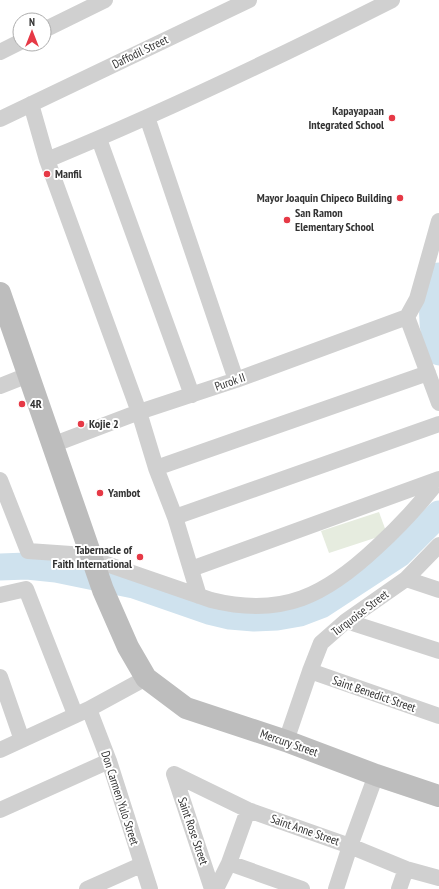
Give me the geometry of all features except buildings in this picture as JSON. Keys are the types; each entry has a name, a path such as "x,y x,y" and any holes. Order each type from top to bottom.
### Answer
{"street":[{"path":"52,26 105,0"},
{"name":"Daffodil Street","path":"0,119 249,0"},
{"path":"47,160 99,139 311,41 392,0"},
{"path":"0,52 12,46"},
{"path":"30,104 47,160 139,412 199,596"},
{"path":"147,117 236,380"},
{"path":"99,139 192,395"},
{"path":"439,220 416,299 407,317 439,403"},
{"path":"0,293 98,574 128,647 146,678 82,711 0,750"},
{"name":"Purok II","path":"52,445 139,412 236,380 407,317"},
{"path":"156,468 428,373"},
{"path":"0,386 28,375"},
{"path":"174,517 439,424"},
{"path":"0,480 28,551 71,554 98,574 199,596 227,604 256,606 288,603 318,592 344,576 397,529 439,480"},
{"path":"191,569 439,480"},
{"name":"Turquoise Street","path":"286,741 321,643 346,620 406,579 439,545"},
{"path":"406,579 439,590"},
{"name":"Don Carmen Yulo Street","path":"0,595 26,589 82,711 109,761 141,865 150,889"},
{"path":"346,620 439,652"},
{"name":"Saint Benedict Street","path":"310,671 439,716"},
{"path":"0,677 22,740"},
{"name":"Mercury Street","path":"146,678 186,708 286,741 376,775 439,796"},
{"path":"0,810 109,761"},
{"name":"Saint Anne Street","path":"174,774 248,810 350,846 406,869 439,878"},
{"name":"Saint Rose Street","path":"174,774 212,889"},
{"path":"336,889 376,775"},
{"path":"216,889 228,863 248,810"},
{"path":"228,863 302,889"},
{"path":"87,889 141,865"},
{"path":"399,889 406,869"}],"shaded area":[{"path":"379,512 387,534 329,553 321,531"}],"waterway":[{"path":"439,276 433,304 434,333 439,352"},
{"path":"0,567 27,566 56,569 134,585 209,611 230,616 254,618 277,617 300,613 321,605 399,554 439,514"}],"place":[{"name":"Kapayapaan Integrated School","path":"392,118"},
{"name":"Manfil","path":"47,174"},
{"name":"Mayor Joaquin Chipeco Building","path":"400,198"},
{"name":"San Ramon Elementary School","path":"287,220"},
{"name":"4R","path":"22,404"},
{"name":"Kojie 2","path":"81,424"},
{"name":"Yambot","path":"100,493"},
{"name":"Tabernacle of Faith International","path":"140,557"}]}
